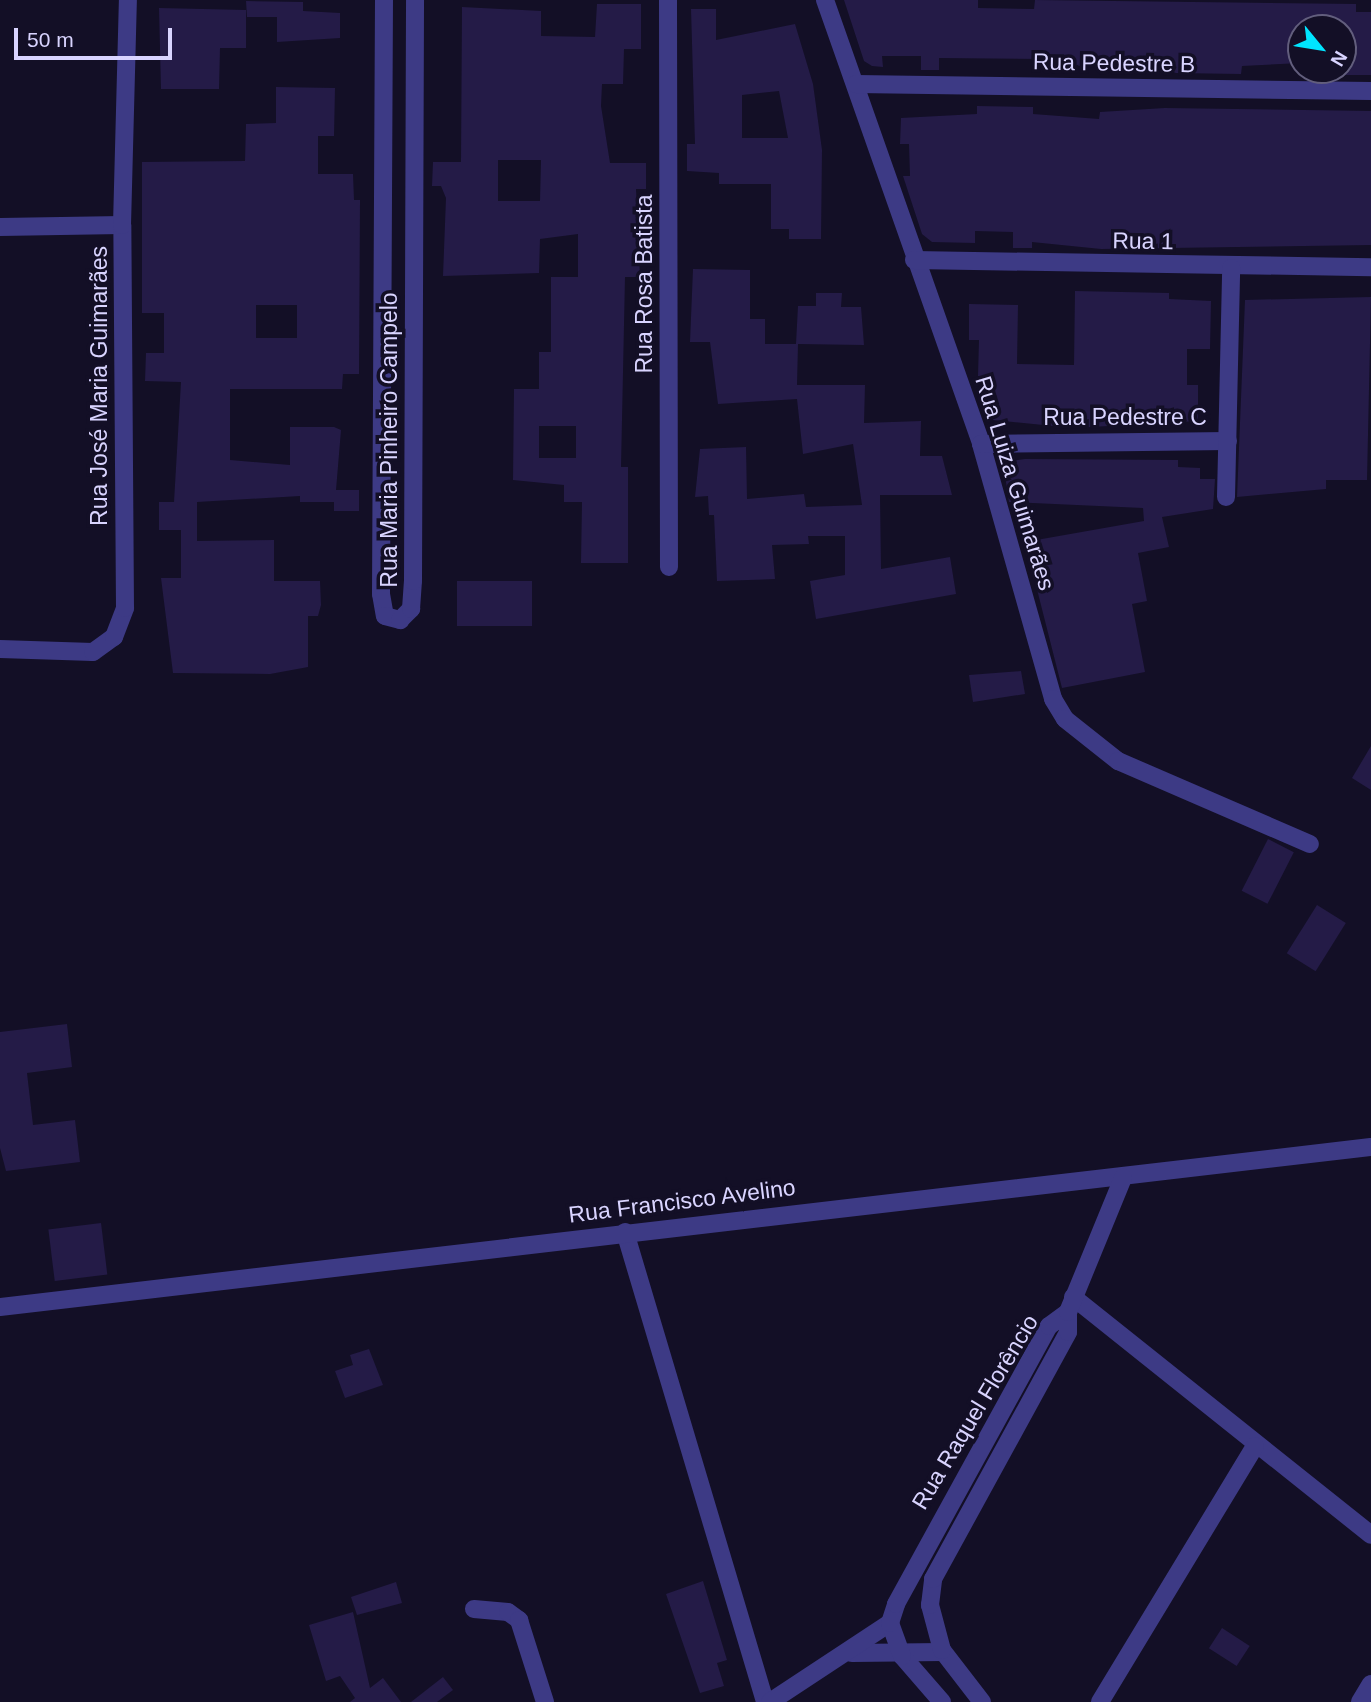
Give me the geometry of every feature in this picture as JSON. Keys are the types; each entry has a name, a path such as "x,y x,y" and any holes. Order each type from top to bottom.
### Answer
{"street":[{"name":"Rua Maria Pinheiro Campelo","path":"384,0 381,594 385,616 400,620 413,601 415,0"},
{"name":"Rua Rosa Batista","path":"668,0 669,567"},
{"name":"Rua Luiza Guimarães","path":"825,0 856,84 914,260 981,444 1053,699 1065,719 1118,761 1310,844"},
{"name":"Rua José Maria Guimarães","path":"0,649 93,652 105,647 121,625 122,225 127,6"},
{"name":"Rua Pedestre B","path":"856,84 1371,91"},
{"path":"0,227 122,225"},
{"name":"Rua 1","path":"914,260 1231,268 1371,267"},
{"path":"1226,497 1231,268"},
{"path":"383,302 415,301"},
{"name":"Rua Pedestre C","path":"981,444 1228,440"},
{"name":"Rua Francisco Avelino","path":"0,1307 1371,1147"},
{"path":"1123,1178 1071,1305 1371,1535"},
{"path":"625,1232 767,1702 852,1653 890,1623 902,1656 942,1702"},
{"name":"Rua Raquel Florêncio","path":"890,1623 904,1579 1049,1326 1071,1305"},
{"name":"Rua Raquel Florêncio","path":"982,1702 943,1652 930,1605 933,1578 1068,1332 1071,1305"},
{"path":"1100,1702 1255,1447"},
{"path":"474,1609 508,1612 519,1620 545,1702"},
{"path":"852,1653 902,1656 943,1652"},
{"path":"1360,1702 1371,1684"}],"building":[{"path":"844,0 978,0 978,8 1034,9 1035,0 1356,4 1356,12 1371,12 1371,75 1357,75 1357,14 1287,14 1287,64 1242,66 1241,74 1176,73 1147,62 1042,68 1042,59 939,58 939,70 921,70 921,56 882,56 883,67 872,66 864,61"},
{"path":"246,1 303,2 303,11 340,13 340,38 277,42 277,17 247,17"},
{"path":"597,4 641,4 641,49 624,49 623,84 602,84 601,106 610,163 646,163 646,189 636,189 640,277 625,277 621,467 628,467 628,563 581,563 582,502 564,502 564,485 513,480 514,389 539,389 539,352 551,352 551,277 578,277 578,234 540,239 539,273 443,276 446,198 441,186 432,186 433,162 461,162 462,7 541,11 541,36 595,37","holes":["498,160 541,160 540,201 498,201","539,426 576,426 576,458 539,458"]},
{"path":"159,8 246,10 246,48 220,48 219,89 161,89"},
{"path":"691,9 716,9 716,40 795,24 813,84 822,150 821,239 789,239 789,229 771,229 771,184 719,184 719,173 687,171 687,144 695,144","holes":["779,91 788,138 742,138 742,95"]},
{"path":"276,87 335,88 334,136 318,136 318,174 353,174 354,200 360,200 359,374 343,374 342,389 230,389 230,460 290,465 290,427 334,427 341,430 336,490 359,490 359,511 334,511 334,502 300,502 300,496 197,502 197,541 274,540 274,581 320,581 321,605 318,616 308,616 308,667 270,674 173,673 161,578 181,578 181,530 159,530 159,502 174,502 181,382 145,381 146,353 164,353 164,313 142,313 142,162 245,161 246,124 276,123","holes":["256,305 297,305 297,338 256,338"]},
{"path":"977,106 1033,107 1033,114 1099,119 1100,112 1165,108 1371,111 1371,245 1101,249 1032,242 1032,248 1013,248 1013,232 975,231 975,243 932,242 922,234 903,176 910,176 909,144 900,144 901,118 977,114"},
{"path":"693,269 750,270 750,319 765,319 765,344 796,344 798,306 816,306 816,293 842,293 841,307 861,307 864,345 798,344 797,385 865,385 864,423 921,421 920,456 942,456 952,495 880,495 881,569 950,557 956,594 816,619 810,581 845,575 845,536 808,536 809,544 772,545 775,579 717,581 714,515 709,515 708,496 695,497 700,449 746,447 747,499 804,494 806,507 862,505 853,444 803,454 797,399 718,404 710,342 690,342"},
{"path":"1075,291 1169,293 1169,299 1211,301 1210,349 1187,349 1187,385 1198,385 1198,421 1073,428 993,420 993,376 978,376 979,340 969,340 969,304 1018,305 1017,364 1074,365"},
{"path":"1371,297 1367,480 1326,480 1326,489 1237,497 1245,300"},
{"path":"1025,459 1178,460 1178,467 1200,468 1200,479 1215,479 1213,509 1162,517 1169,547 1138,553 1147,601 1132,604 1145,672 1062,688 1025,542 1144,521 1143,508 1009,502 1003,462"},
{"path":"457,581 532,581 532,626 457,626"},
{"path":"1021,671 1025,694 973,702 969,675"},
{"path":"1371,746 1371,790 1352,778"},
{"path":"1268,839 1294,852 1268,904 1242,891"},
{"path":"1317,905 1346,923 1316,971 1287,953"},
{"path":"67,1024 72,1067 27,1073 33,1125 75,1120 80,1162 6,1171 0,1148 0,1032"},
{"path":"101,1223 107,1275 55,1281 48,1229"},
{"path":"369,1349 383,1385 345,1398 335,1371 353,1365 350,1355"},
{"path":"703,1581 727,1660 717,1663 724,1686 700,1693 666,1594"},
{"path":"396,1582 402,1603 357,1615 351,1597"},
{"path":"353,1612 370,1688 383,1678 401,1702 350,1702 355,1698 340,1676 326,1681 309,1625"},
{"path":"1222,1628 1250,1646 1237,1666 1209,1648"},
{"path":"443,1677 453,1690 437,1702 411,1702"}]}
